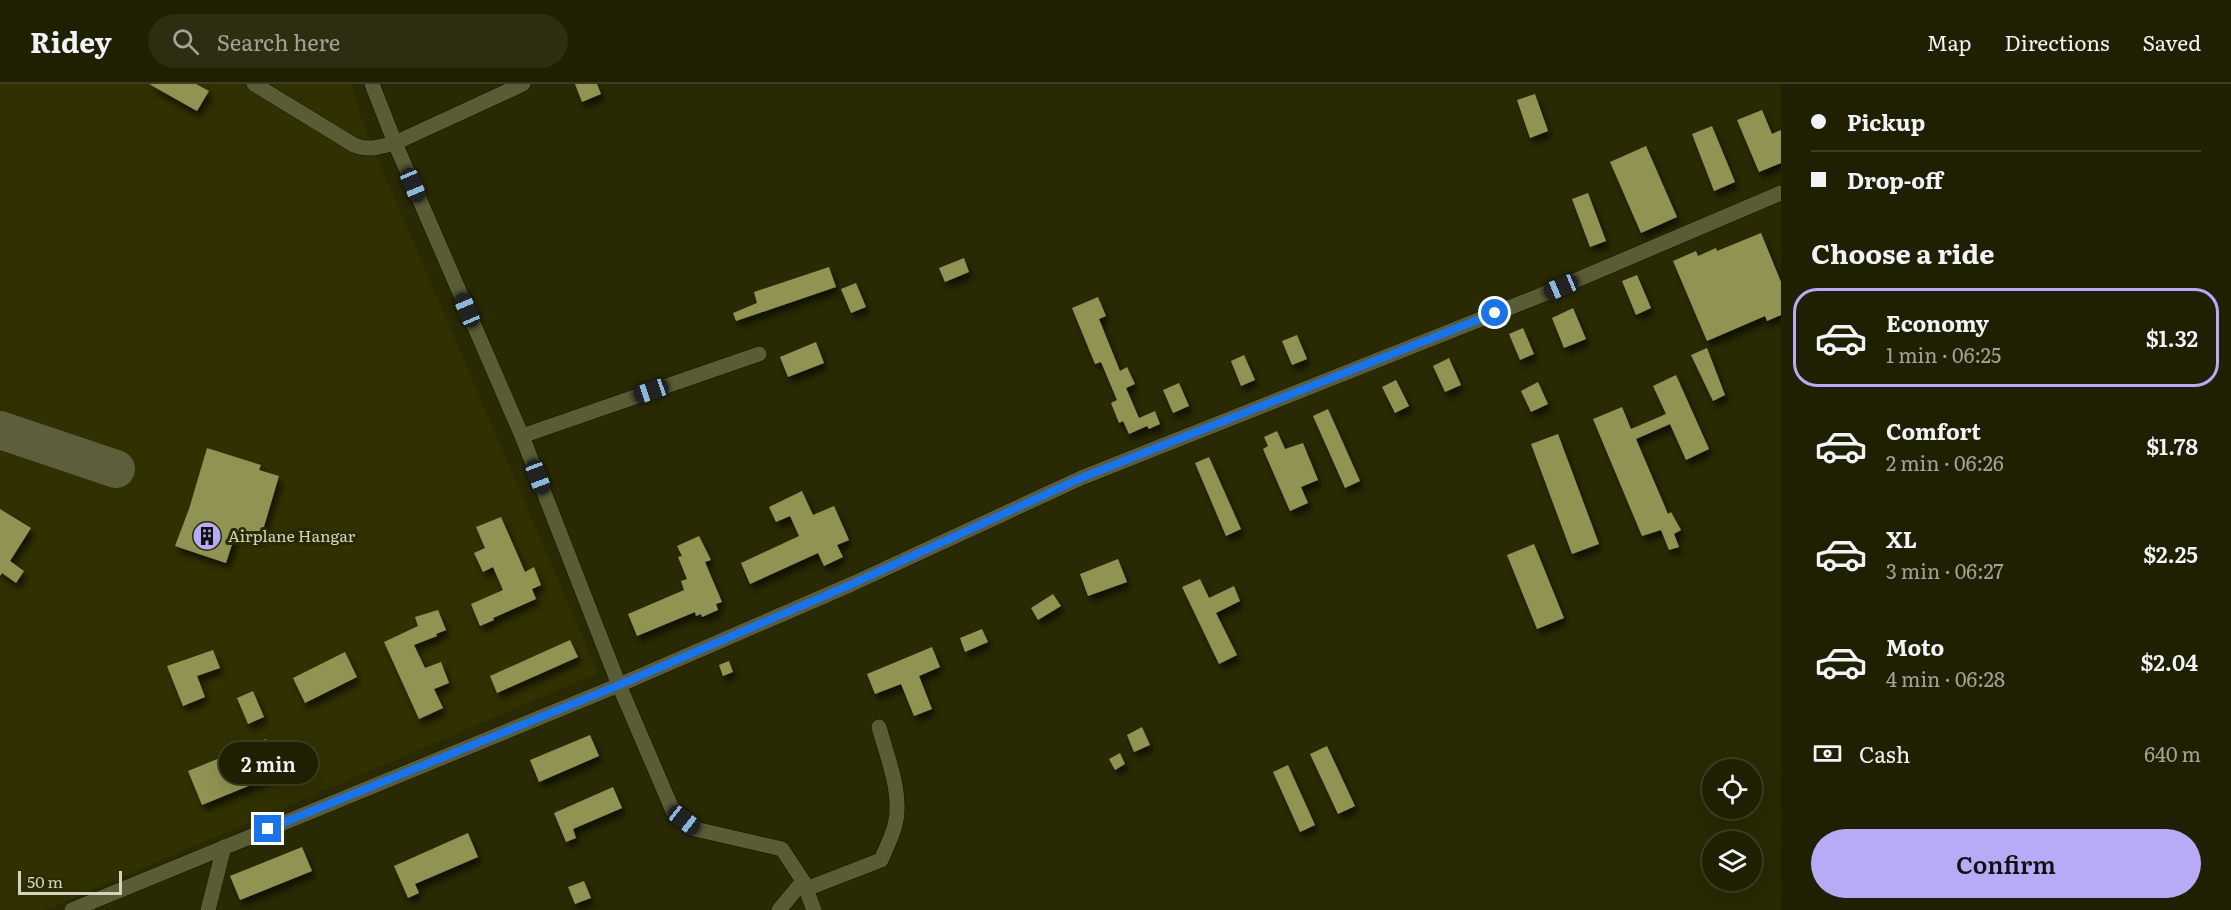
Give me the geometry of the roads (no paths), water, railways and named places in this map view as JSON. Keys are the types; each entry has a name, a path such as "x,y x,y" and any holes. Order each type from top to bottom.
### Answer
{"street":[{"path":"254,84 354,145 374,149 395,143 523,84"},
{"path":"372,84 395,143 522,436 619,685 673,811 695,829 782,849 804,885 814,910"},
{"path":"72,910 619,685 852,584 1081,478 1539,296 1781,193"},
{"path":"522,436 759,354"},
{"path":"779,910 804,885 881,860 896,822 896,792 879,727"},
{"path":"208,910 224,847"}],"place":[{"name":"Airplane Hangar","path":"207,536"}]}
